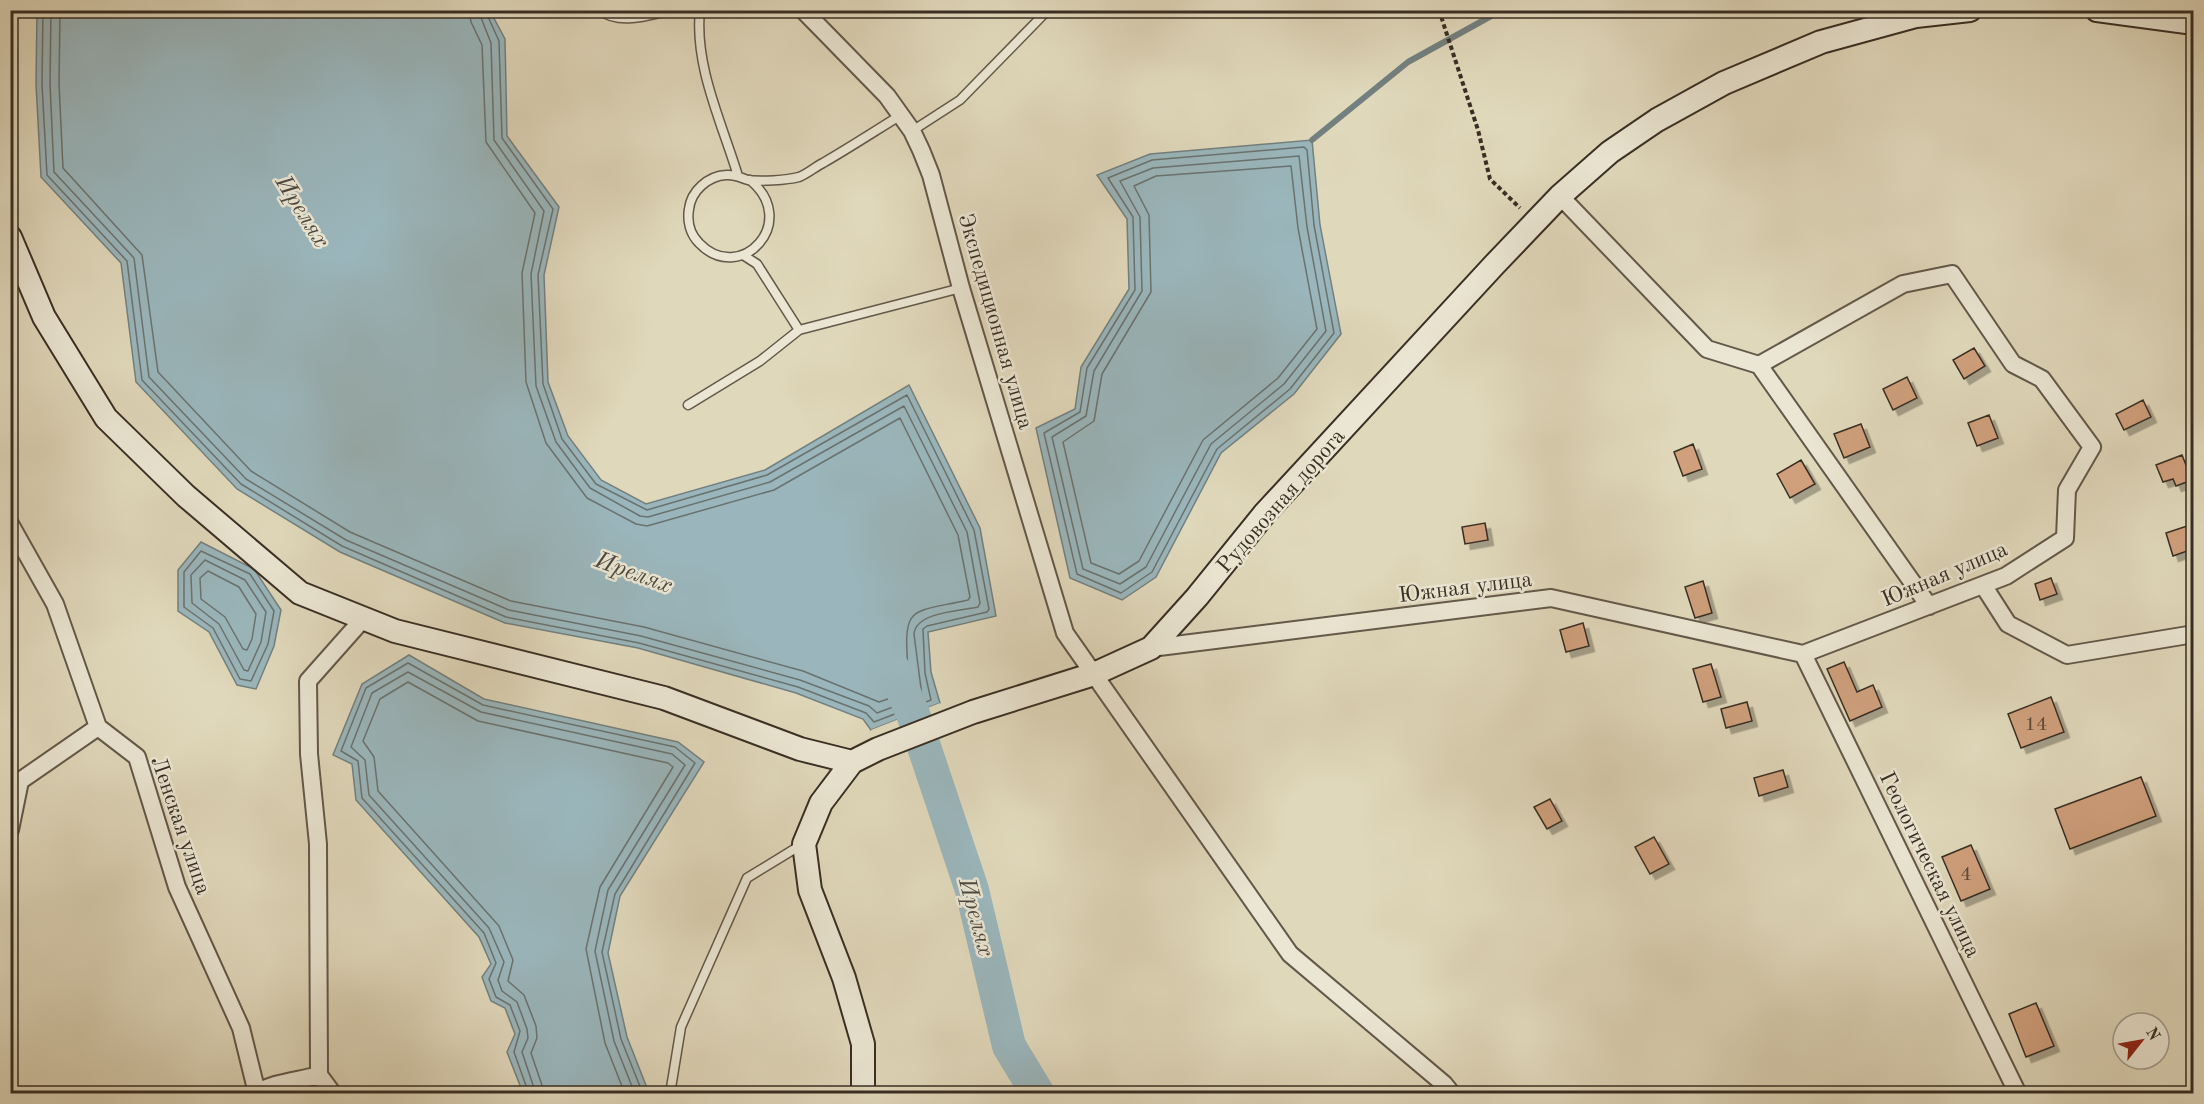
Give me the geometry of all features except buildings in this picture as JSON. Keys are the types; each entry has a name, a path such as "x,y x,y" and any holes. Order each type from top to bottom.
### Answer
{"street":[{"name":"Экспедиционная улица","path":"803,10 887,96 912,131 932,175 961,288 1065,633 1290,954 1444,1084 1452,1094"},
{"name":"Рудовозная дорога","path":"863,1094 863,1044 844,978 810,890 804,844 821,803 852,762 878,749 948,722 1094,674 1151,648 1197,597 1265,513 1560,196 1619,146 1657,120 1724,84 1821,42 1916,16 1970,10"},
{"path":"2097,10 2193,23"},
{"path":"1560,196 1707,349 1759,365 1929,606"},
{"path":"10,237 45,317 106,418 186,496 300,593 395,631 664,698 800,749 852,762"},
{"name":"Южная улица","path":"1151,648 1551,598 1803,654 2006,576 2065,538 2067,490 2092,447 2042,380 2013,364 1952,274 1903,284 1759,365"},
{"path":"10,524 55,604 98,727 20,781 10,830"},
{"path":"1983,585 2008,624 2067,655 2193,634"},
{"path":"333,1094 319,1075 318,844 309,754 308,681 363,619"},
{"name":"Геологическая улица","path":"1803,654 2018,1094"},
{"name":"Ленская улица","path":"98,727 137,757 177,886 241,1028 256,1093"},
{"path":"256,1093 266,1087 319,1075"}],"lane":[{"path":"599,10 614,18 630,19 672,10"},
{"path":"700,10 699,45 708,87 738,176"},
{"path":"912,131 960,100 1048,10"},
{"path":"750,180 760,189 771,213 764,238 755,248 743,255 718,256 697,242 688,219 689,206 702,185 713,178 738,176 750,180 798,177 901,115"},
{"path":"743,255 757,264 799,330"},
{"path":"688,405 760,361 799,330 961,288"},
{"path":"670,1094 681,1027 747,878 804,844"}],"path":[{"path":"1438,10 1478,130 1490,179 1514,201"}],"water":[{"path":"37,11 490,11 505,39 507,136 559,207 544,275 548,382 568,436 601,480 646,504 765,470 909,385 980,528 996,616 928,632 931,672 940,703 871,730 863,719 796,693 638,648 505,623 340,552 237,489 136,382 121,263 41,177 36,84"},
{"path":"1312,140 1320,225 1341,334 1294,394 1221,453 1156,577 1122,600 1070,578 1036,428 1075,409 1081,367 1129,289 1127,219 1097,175 1150,154"},
{"path":"201,542 254,569 281,610 274,646 256,689 237,685 209,632 178,611 178,570"},
{"path":"409,655 484,699 678,742 704,762 620,896 608,953 627,1037 649,1093 523,1093 507,1052 515,1034 505,1008 491,1001 482,977 491,964 479,937 356,800 352,764 333,755 362,684"}],"pier":[{"path":"940,703 942,706 872,733 871,730"}],"waterway":[{"path":"1312,140 1408,62 1502,10"},
{"name":"Ирелях","path":"894,670 913,714 972,890 1009,1046 1038,1094"}]}
